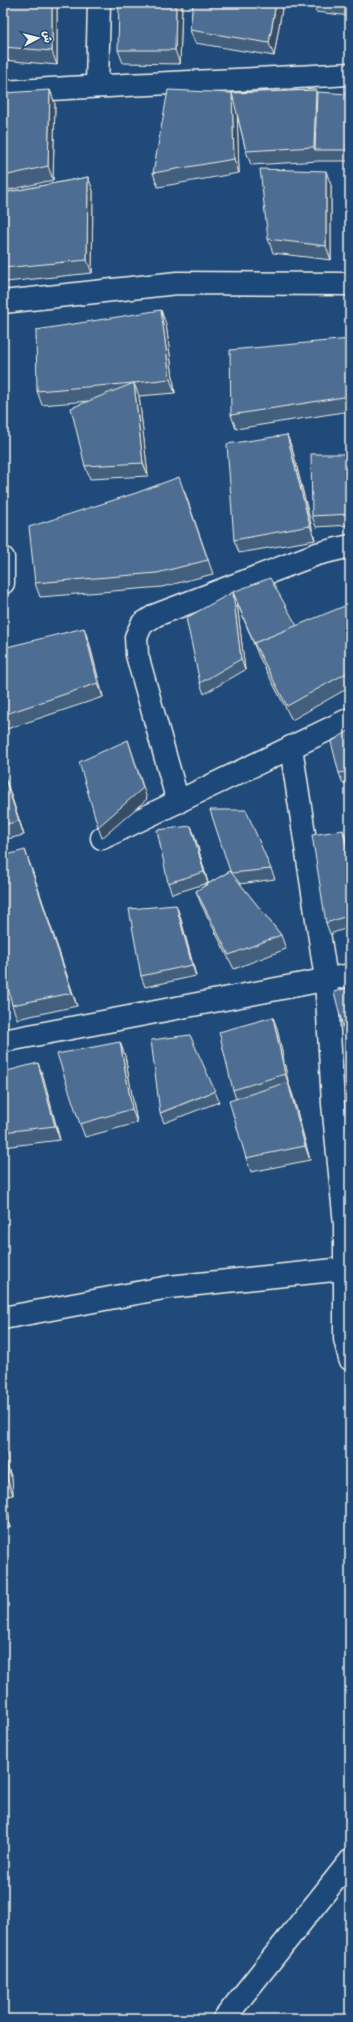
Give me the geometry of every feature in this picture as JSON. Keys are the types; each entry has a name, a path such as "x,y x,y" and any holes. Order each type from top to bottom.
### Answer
{"street":[{"path":"96,85 99,3"},
{"path":"3,92 96,85 254,80 350,74"},
{"path":"3,302 177,283 350,284"},
{"path":"178,802 137,655 136,636 142,624 156,615 176,607 318,554 350,546"},
{"path":"3,558 3,583"},
{"path":"102,838 350,718"},
{"path":"291,747 326,979 332,1104 345,1224 345,1339 350,1359"},
{"path":"3,1042 350,975"},
{"path":"3,1318 169,1287 344,1269"},
{"path":"224,2019 350,1861"}],"building":[{"path":"3,3 52,3 52,51 3,47"},
{"path":"119,3 176,3 175,50 118,50"},
{"path":"193,3 276,3 269,43 190,30"},
{"path":"50,90 48,166 4,176 5,93"},
{"path":"168,90 232,93 234,159 153,173"},
{"path":"316,90 314,147 246,151 232,93"},
{"path":"317,92 350,94 349,150 315,150"},
{"path":"260,169 326,171 326,246 268,239"},
{"path":"88,177 87,260 3,268 3,193"},
{"path":"161,310 170,379 37,391 36,330"},
{"path":"350,339 350,396 231,415 230,350"},
{"path":"134,383 143,463 85,466 71,408"},
{"path":"287,435 310,526 234,540 227,444"},
{"path":"311,454 350,454 350,514 312,516"},
{"path":"179,477 208,560 157,573 35,583 29,527 136,493"},
{"path":"270,578 297,626 254,643 255,646 233,592"},
{"path":"233,592 241,659 200,683 186,618"},
{"path":"347,605 350,609 350,671 287,706 254,643"},
{"path":"84,628 98,683 3,715 3,648"},
{"path":"350,730 350,771 339,773 331,742"},
{"path":"128,740 143,788 98,827 79,762"},
{"path":"3,773 19,821 3,825"},
{"path":"210,810 246,810 271,869 232,873 230,871"},
{"path":"191,826 204,872 168,883 157,830"},
{"path":"343,830 350,866 350,915 326,923 312,835"},
{"path":"25,850 72,993 12,1005 3,964 3,856"},
{"path":"230,871 281,935 229,955 196,891"},
{"path":"176,905 192,965 141,976 129,909"},
{"path":"350,987 350,1054 334,992"},
{"path":"273,1017 285,1074 233,1090 219,1032"},
{"path":"190,1035 215,1091 160,1113 151,1040"},
{"path":"120,1042 132,1109 80,1124 57,1054"},
{"path":"38,1063 55,1126 3,1132 3,1072"},
{"path":"288,1082 305,1146 246,1158 229,1101"},
{"path":"3,1456 4,1466 7,1466 8,1481 3,1482"},
{"path":"3,1493 5,1514 3,1514"}]}
